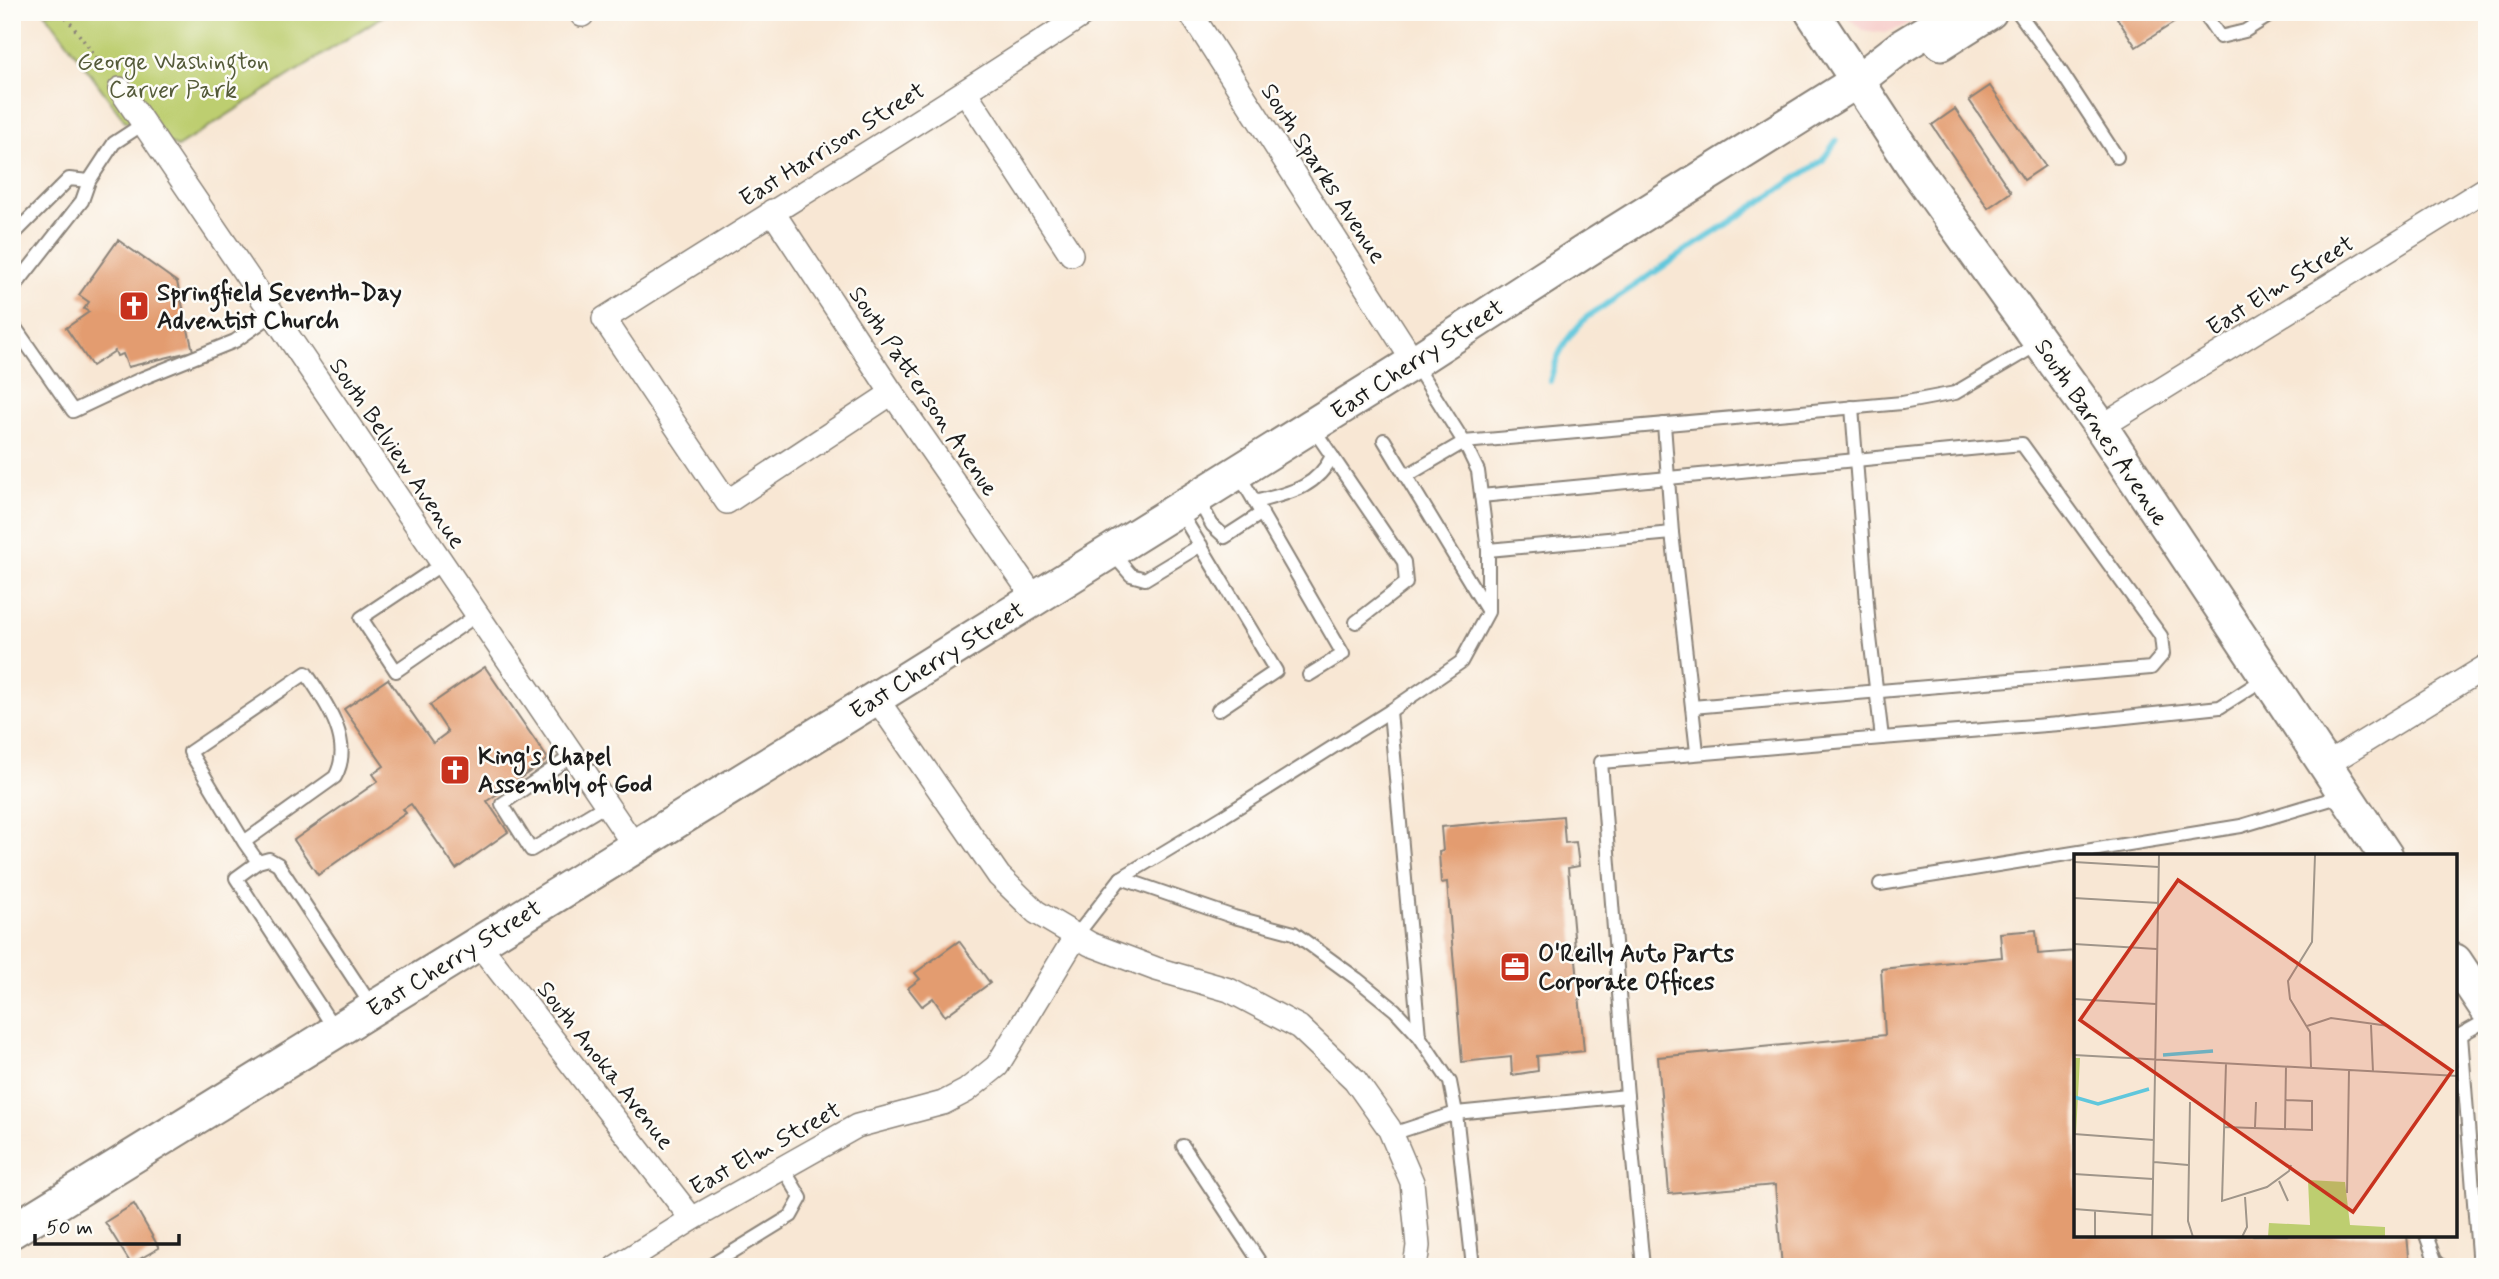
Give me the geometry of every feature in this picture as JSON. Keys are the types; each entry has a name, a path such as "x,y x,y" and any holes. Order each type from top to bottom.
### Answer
{"street":[{"name":"East Harrison Street","path":"892,393 727,502 604,319 772,211 966,93 1087,12"},
{"name":"South Sparks Avenue","path":"1190,12 1414,362"},
{"name":"South Barnes Avenue","path":"1811,12 1924,181 2101,427 2385,854"},
{"name":"East Cherry Street","path":"1857,81 1914,60 1990,12"},
{"name":"East Cherry Street","path":"12,1231 1035,600 1414,362 1857,81 1942,17"},
{"name":"South Belview Avenue","path":"120,89 272,315 434,569 477,615 634,845"},
{"path":"966,93 1071,254"},
{"name":"East Elm Street","path":"2101,427 2487,188"},
{"name":"South Patterson Avenue","path":"772,211 892,393 1035,600"},
{"path":"2326,765 2487,666"},
{"path":"876,698 999,876 1036,912 1090,944 1156,969 1229,990 1300,1027 1355,1080 1392,1134 1412,1182 1418,1245 1415,1267"},
{"name":"East Elm Street","path":"616,1267 692,1219 857,1126 943,1103 967,1091 997,1066 1076,936"},
{"name":"South Anoka Avenue","path":"478,943 692,1219"},
{"path":"2457,964 2487,1009"}],"lane":[{"path":"2018,12 2117,157"},
{"path":"2203,12 2220,37 2245,30 2275,12"},
{"path":"12,290 82,201 89,181 114,143 143,124"},
{"path":"12,236 69,179 89,181"},
{"path":"12,323 73,411 143,378 234,341 272,315"},
{"path":"1406,476 1464,442 1902,403 1955,393 2041,342"},
{"path":"1076,936 1121,878 1224,816 1461,662 1488,612 1488,550 1478,471 1464,442 1414,362"},
{"path":"1852,407 1882,738"},
{"path":"1664,424 1672,533 1697,752"},
{"path":"1311,426 1404,562 1406,583 1356,622"},
{"path":"1384,439 1488,612"},
{"path":"1481,496 2022,444 2161,635 2163,654 2151,668 1692,707"},
{"path":"1188,504 1225,537 1258,507 1299,490 1325,471 1332,456"},
{"path":"1238,472 1343,654 1309,675"},
{"path":"1188,504 1201,545 1276,671 1219,710"},
{"path":"1488,550 1672,533"},
{"path":"1111,552 1131,575 1145,579 1201,545"},
{"path":"434,569 360,618 396,671 477,615"},
{"path":"244,842 335,777 340,768 340,740 335,719 306,673 190,752 244,842 258,862"},
{"path":"1643,1267 1601,762 2059,724 2220,707 2267,677"},
{"path":"1390,710 1419,1036"},
{"path":"573,755 502,804 531,850 607,805"},
{"path":"1881,884 2241,826 2346,795"},
{"path":"336,1031 236,878 258,862 269,859 278,864 373,1008"},
{"path":"1121,878 1234,917 1294,933 1395,1010 1419,1036 1450,1082 1456,1112 1473,1267"},
{"path":"2479,1267 2458,1036 2487,1020"},
{"path":"1392,1134 1456,1112 1627,1096"},
{"path":"1183,1146 1263,1267"},
{"path":"708,1267 791,1216 802,1198 783,1168"},
{"path":"2427,1237 2435,1260 2442,1267"}],"path":[{"path":"62,12 120,89"}],"shaded area":[{"path":"1843,12 1927,12 1902,27 1885,33 1862,30"}],"green space":[{"name":"George Washington Carver Park","path":"45,12 389,12 177,147 125,121"}],"building":[{"path":"2126,12 2180,12 2183,17 2136,47 2117,18"},
{"path":"1990,86 2045,166 2024,180 1969,100"},
{"path":"1955,109 2011,192 1988,208 1932,125"},
{"name":"Springfield Seventh-Day Adventist Church","path":"118,240 177,282 193,351 128,367 123,354 117,356 115,351 92,366 66,328 89,312 84,309 89,302 79,295"},
{"name":"King's Chapel Assembly of God","path":"485,667 548,759 487,801 508,832 456,869 411,804 403,809 406,813 318,875 294,840 378,781 373,774 384,766 344,709 388,679 433,743 448,732 430,705"},
{"name":"O'Reilly Auto Parts Corporate Offices","path":"1563,816 1565,843 1576,842 1579,866 1568,868 1584,1051 1537,1056 1538,1071 1512,1075 1511,1057 1462,1062 1447,882 1441,883 1441,827"},
{"path":"2036,930 2038,954 2074,951 2074,1237 2407,1237 2410,1267 1782,1267 1775,1185 1669,1194 1658,1057 1885,1035 1881,969 2002,957 2000,933"},
{"path":"959,941 990,983 945,1016 933,998 922,1006 908,988 920,979 915,973"},
{"path":"134,1204 159,1248 131,1264 105,1222"}],"waterway":[{"path":"1550,381 1563,346 1587,317 1822,161 1836,141"}],"place":[{"name":"Springfield Seventh-Day Adventist Church","path":"134,306"},
{"name":"King's Chapel Assembly of God","path":"455,770"},
{"name":"O'Reilly Auto Parts Corporate Offices","path":"1515,967"}]}
